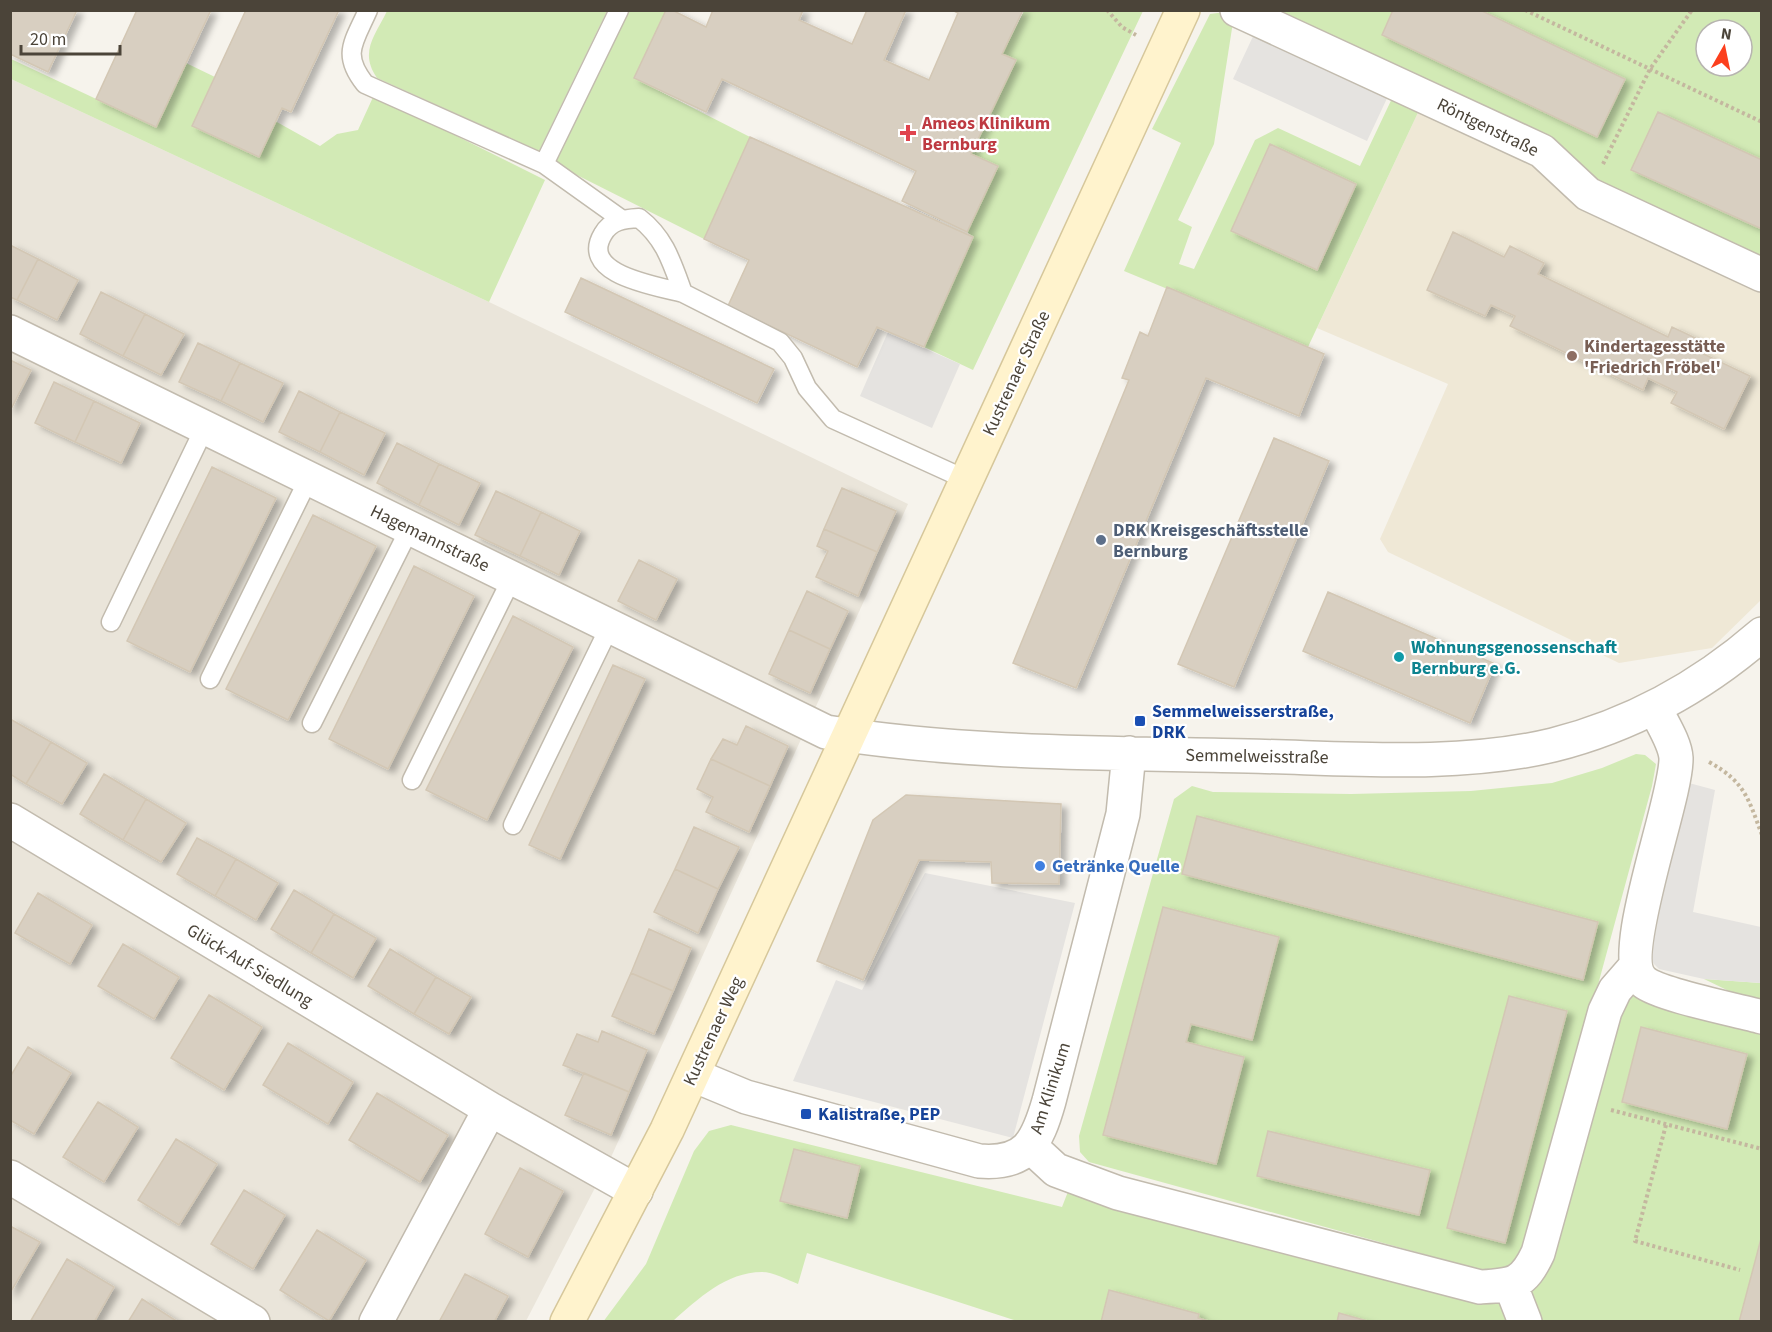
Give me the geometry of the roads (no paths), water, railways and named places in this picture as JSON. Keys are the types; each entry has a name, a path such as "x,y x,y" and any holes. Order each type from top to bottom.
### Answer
{"street":[{"name":"Kustrenaer Straße","path":"851,736 1182,10"},
{"name":"Röntgenstraße","path":"1238,10 1542,151 1588,194 1761,275"},
{"name":"Hagemannstraße","path":"10,332 826,732 851,736"},
{"name":"Semmelweisstraße","path":"851,736 923,745 1129,753 1417,759 1482,755 1551,745 1604,730 1655,708 1701,682 1761,634"},
{"path":"1655,708 1676,755 1674,783 1639,918 1634,946 1635,967 1643,982 1662,991 1761,1017"},
{"name":"Kustrenaer Weg","path":"567,1322 636,1191 693,1075 851,736"},
{"name":"Am Klinikum","path":"693,1075 746,1096 979,1161 999,1163 1016,1158 1030,1146 1042,1126 1050,1101 1123,814 1129,753"},
{"name":"Glück-Auf-Siedlung","path":"10,820 490,1110 636,1191"},
{"path":"1030,1146 1056,1170 1118,1193 1480,1287 1511,1286 1530,1270 1538,1252 1605,1011 1615,990 1635,967"},
{"path":"376,1322 490,1110"},
{"path":"10,1177 253,1322"},
{"path":"1511,1286 1525,1322"}],"lane":[{"path":"368,10 351,52 352,68 365,84 544,164 621,219"},
{"path":"544,164 619,10"},
{"path":"683,293 668,254 655,230 639,218 621,219 607,226 598,242 600,259 614,273 683,293 780,342 793,358 807,388 833,419 967,480"},
{"path":"111,622 205,427"},
{"path":"210,679 309,478"},
{"path":"312,723 410,528"},
{"path":"412,780 512,578"},
{"path":"513,825 610,626"}],"place":[{"name":"Ameos Klinikum Bernburg","path":"908,133"},
{"name":"Kindertagesstätte 'Friedrich Fröbel'","path":"1572,356"},
{"name":"DRK Kreisgeschäftsstelle Bernburg","path":"1101,540"},
{"name":"Wohnungsgenossenschaft Bernburg e.G.","path":"1399,657"},
{"name":"Semmelweisserstraße, DRK","path":"1140,721"},
{"name":"Getränke Quelle","path":"1040,866"},
{"name":"Kalistraße, PEP","path":"806,1114"}]}
